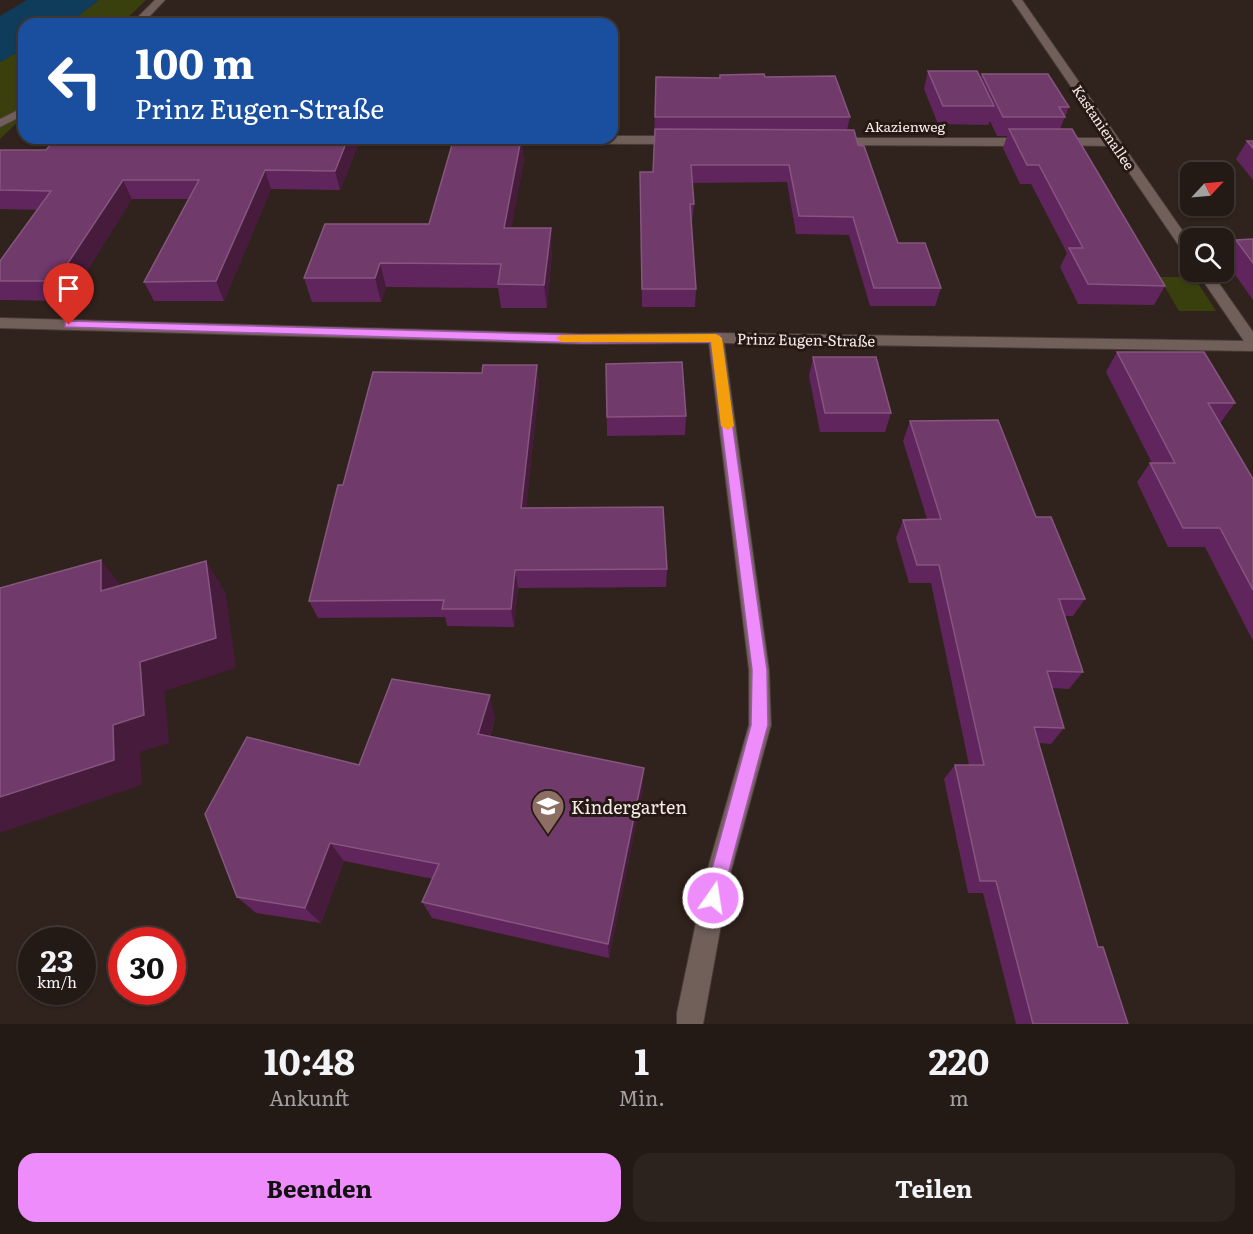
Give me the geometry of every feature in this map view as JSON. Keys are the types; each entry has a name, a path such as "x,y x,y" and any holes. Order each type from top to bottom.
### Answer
{"street":[{"path":"142,18 160,0"},
{"name":"Kastanienallee","path":"1017,0 1180,237"},
{"path":"0,124 18,114"},
{"path":"618,140 694,140"},
{"name":"Akazienweg","path":"826,141 1114,142"},
{"path":"1211,282 1253,344"},
{"name":"Prinz Eugen-Straße","path":"0,323 582,339 716,338 1253,344"},
{"path":"690,1024 690,1013 718,875 760,725 759,670 716,338"}],"green space":[{"path":"99,0 146,0 127,18 76,18"},
{"path":"18,52 18,122 0,139 0,62"},
{"path":"1159,277 1180,277 1180,282 1197,282 1216,311 1179,311"}],"water":[{"path":"27,0 99,0 76,18 18,18 18,52 0,62 0,16"}],"building":[{"path":"928,71 977,71 994,106 943,106"},
{"path":"764,74 765,77 835,76 850,117 655,117 656,77 720,78 720,75"},
{"path":"982,74 1048,74 1069,107 1059,107 1065,117 1003,117"},
{"path":"655,129 854,130 858,145 864,146 898,243 925,243 941,288 874,288 853,217 799,216 789,165 691,165 694,204 690,204 696,289 642,289 640,172 653,172"},
{"path":"1009,129 1072,129 1165,286 1088,284 1069,248 1083,248 1039,165 1027,165"},
{"path":"51,144 346,144 335,171 265,170 216,281 144,282 199,180 123,180 56,281 0,281 0,261 51,191 0,190 0,150 46,150"},
{"path":"452,144 520,144 504,228 551,228 544,285 498,284 501,264 380,263 375,278 304,278 325,224 429,224"},
{"path":"1253,239 1253,263 1236,240"},
{"path":"1117,352 1204,352 1235,403 1208,403 1253,479 1253,590 1220,528 1183,528 1150,463 1175,463"},
{"path":"813,357 876,357 891,413 825,413"},
{"path":"682,362 686,416 607,417 606,364"},
{"path":"483,365 537,365 521,508 663,507 667,569 515,570 511,609 442,609 444,600 309,601 338,485 343,485 373,372 482,373"},
{"path":"998,420 1036,517 1051,517 1085,599 1059,599 1083,672 1047,671 1064,728 1034,727 1098,947 1103,947 1128,1024 1033,1024 996,881 980,881 955,765 984,765 939,565 917,565 903,520 941,519 910,421"},
{"path":"101,560 101,591 206,561 216,638 140,662 144,715 113,725 114,760 0,797 0,588"},
{"path":"392,679 490,695 478,734 644,768 608,944 422,902 439,864 330,843 305,908 237,897 205,814 247,737 359,765"}],"slow traffic":[{"path":"562,338 716,338 728,426"}],"place":[{"name":"Kindergarten","path":"548,835"}],"route":[{"path":"69,325 582,339 716,338 759,670 760,725 713,898"}]}
